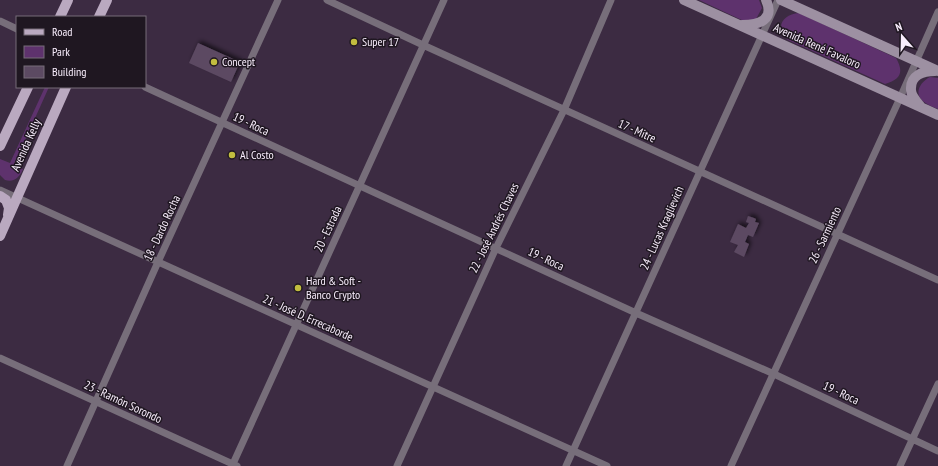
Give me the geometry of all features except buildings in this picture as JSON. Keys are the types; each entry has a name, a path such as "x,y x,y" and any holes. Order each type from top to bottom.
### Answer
{"main road":[{"path":"60,16 68,0"},
{"path":"99,16 107,0"},
{"name":"Avenida René Favaloro","path":"684,0 938,115"},
{"path":"740,25 754,25 762,22 767,15 769,6 766,0"},
{"path":"781,0 938,71"},
{"path":"922,108 914,98 911,91 912,81 917,74 926,71 938,71"},
{"name":"Avenida Kelly","path":"0,146 28,88"},
{"name":"Avenida Kelly","path":"0,236 66,88"},
{"path":"0,196 6,200 9,208 8,219"}],"street":[{"name":"18 - Dardo Rocha","path":"67,466 158,262 223,123 278,0"},
{"name":"17 - Mitre","path":"327,0 423,46 938,280"},
{"name":"20 - Estrada","path":"234,465 444,0"},
{"name":"22 - José Andrés Chaves","path":"397,466 496,248 564,110 611,0"},
{"name":"24 - Lucas Kraglievich","path":"566,466 778,0"},
{"name":"26 - Sarmiento","path":"731,466 938,12"},
{"path":"0,21 16,28"},
{"name":"19 - Roca","path":"146,87 636,313 774,374 938,451"},
{"name":"21 - José D. Errecaborde","path":"0,190 607,466"},
{"name":"23 - Ramón Sorondo","path":"0,358 234,465"},
{"path":"900,466 938,384"}],"green space":[{"path":"699,0 759,0 762,8 756,19 746,22"},
{"path":"799,13 896,58 900,67 900,74 895,80 885,84 788,40 782,30 782,22 789,16"},
{"path":"930,77 938,78 938,109 924,102 918,92 923,82"},
{"path":"45,88 49,88 14,165 23,169 16,179 8,181 0,175 0,159 10,163"}],"place":[{"name":"Super 17","path":"354,42"},
{"name":"Concept","path":"214,62"},
{"name":"Al Costo","path":"232,155"},
{"name":"Hard & Soft - Banco Crypto","path":"298,288"}]}
